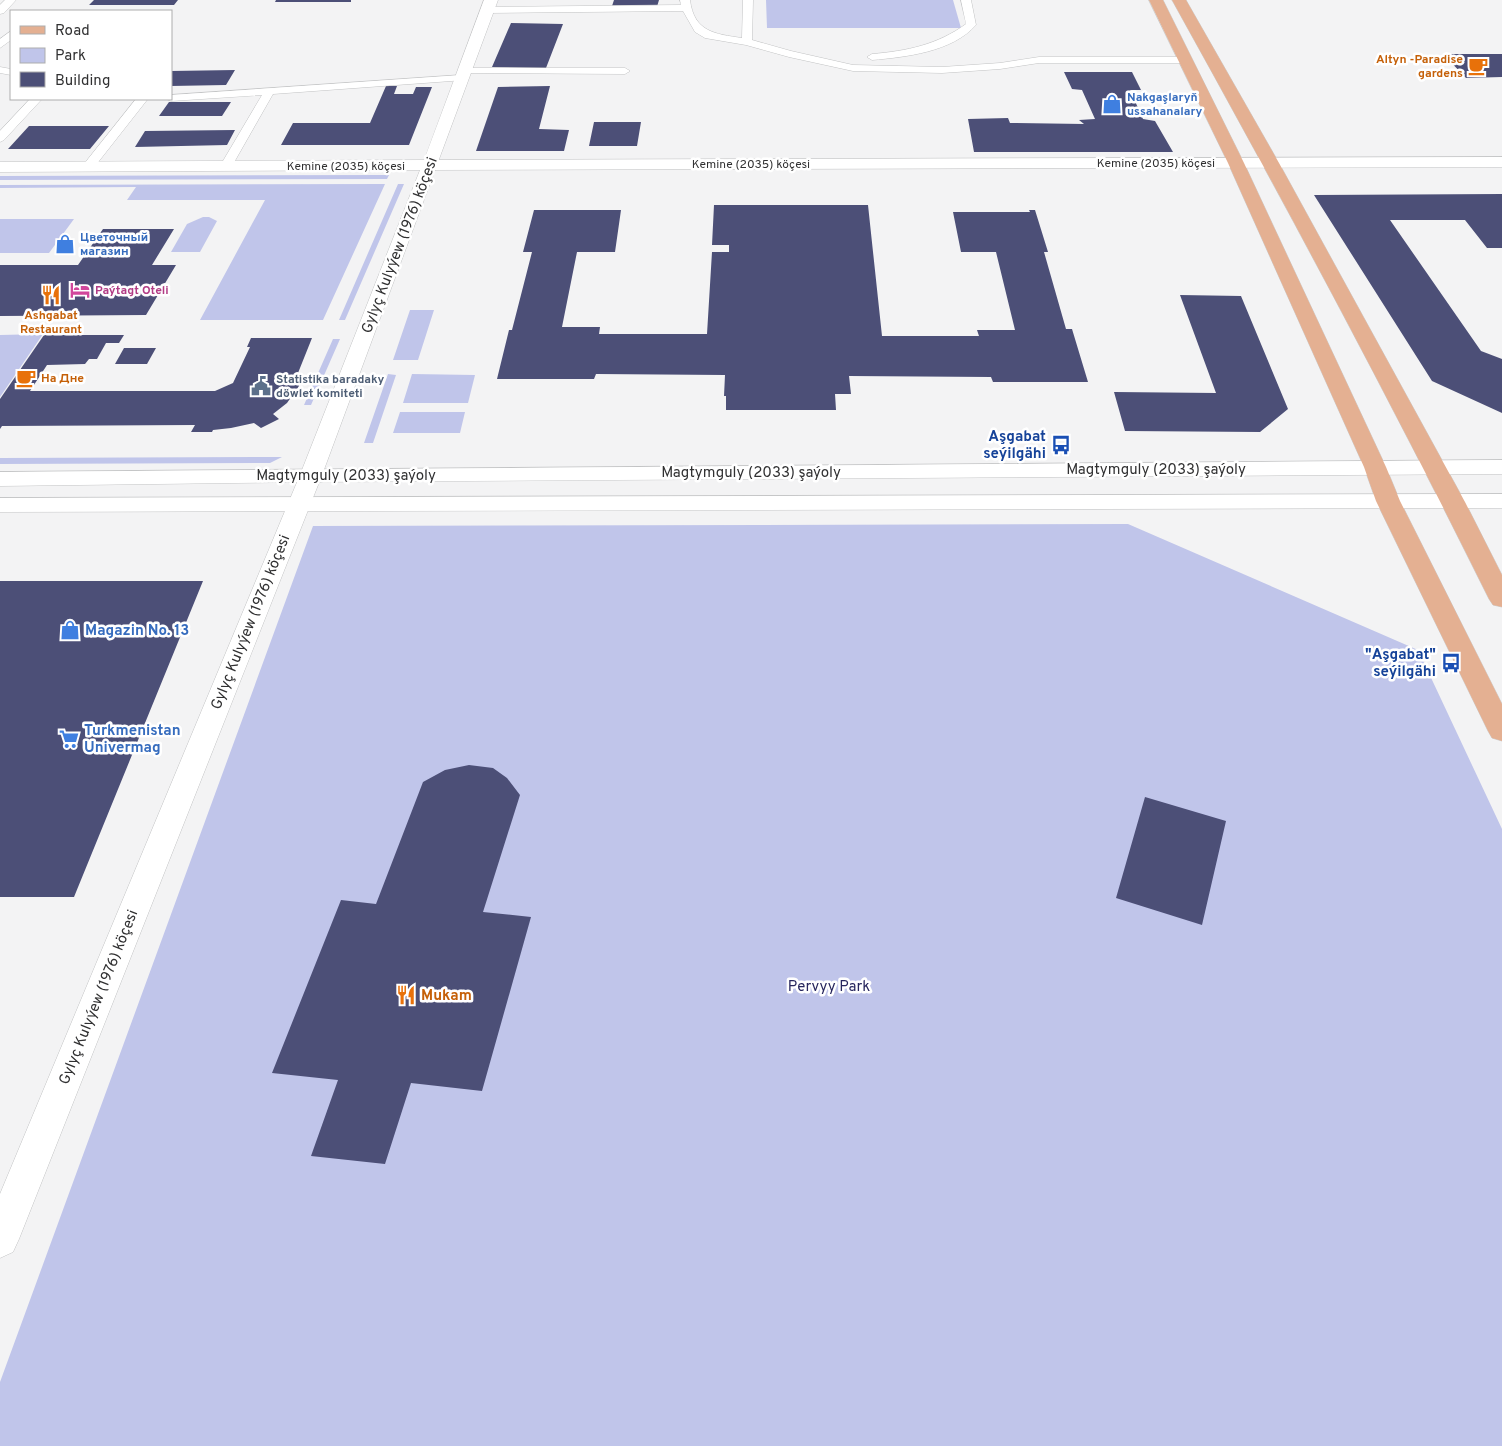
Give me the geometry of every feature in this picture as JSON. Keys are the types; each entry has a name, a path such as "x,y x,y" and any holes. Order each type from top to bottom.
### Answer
{"main road":[{"path":"1156,0 1236,163 1375,467 1388,501 1502,732"},
{"path":"1179,0 1271,163 1453,502 1502,599"}],"street":[{"name":"Gylyç Kulyýew (1976) köçesi","path":"0,1239 311,475 430,166 462,74 489,5"},
{"name":"Kemine (2035) köçesi","path":"0,167 1502,162"},
{"name":"Magtymguly (2033) şaýoly","path":"0,479 311,475 1502,467"},
{"name":"Magtymguly (2033) şaýoly","path":"0,505 1502,501"}],"lane":[{"path":"0,12 11,0"},
{"path":"747,42 748,0"},
{"path":"747,30 772,42 818,56 864,58 904,55 941,44 971,25 966,0"},
{"path":"489,5 685,4 698,30 704,34 747,42 789,54 853,68 942,70 1000,66 1040,60 1185,60"},
{"path":"0,45 10,35"},
{"path":"172,98 269,92 462,74 625,71"},
{"path":"226,166 269,92"},
{"path":"0,138 35,100"},
{"path":"88,166 141,100"}],"green space":[{"path":"766,0 953,0 961,28 767,28"},
{"path":"389,175 387,179 0,180 0,176"},
{"path":"385,184 323,320 200,320 265,200 127,200 136,187 0,188 0,185"},
{"path":"398,184 404,184 345,320 339,320"},
{"path":"203,217 209,217 217,221 200,252 171,252 187,224"},
{"path":"0,219 74,219 49,253 0,253"},
{"path":"410,310 434,310 418,360 393,360"},
{"path":"43,334 0,397 0,335"},
{"path":"333,339 340,339 311,405 304,405"},
{"path":"388,374 396,375 373,443 364,443"},
{"path":"412,374 475,375 468,403 403,403"},
{"path":"400,412 465,412 460,433 393,433"},
{"path":"282,457 270,463 0,464 0,458"},
{"name":"Pervyy Park","path":"1128,524 1418,650 1502,829 1502,1446 0,1446 0,1382 313,526"}],"building":[{"path":"94,0 178,0 174,5 89,5"},
{"path":"276,0 351,0 351,2 275,2"},
{"path":"614,0 659,0 656,10 611,9"},
{"path":"511,23 563,24 546,68 492,67"},
{"name":"Altyn -Paradise gardens","path":"1443,54 1502,54 1502,77 1466,78"},
{"path":"235,70 226,85 172,86 172,71"},
{"name":"Nakgaşlaryň ussahanalary","path":"1064,72 1132,72 1141,90 1130,90 1143,119 1155,121 1173,152 974,152 968,119 1008,118 1010,123 1084,124 1079,120 1095,119 1082,90 1072,89"},
{"path":"386,86 397,86 394,94 413,94 416,87 432,87 409,145 281,145 293,123 370,123"},
{"path":"550,86 539,129 569,130 564,151 476,151 498,87"},
{"path":"169,102 231,102 222,116 159,116"},
{"path":"594,122 641,122 637,146 589,146"},
{"path":"29,126 109,126 90,149 8,149"},
{"path":"235,130 227,145 135,147 145,131"},
{"path":"1502,194 1502,248 1487,248 1465,220 1390,220 1481,351 1502,359 1502,413 1432,381 1314,195"},
{"path":"714,205 868,205 882,336 979,336 977,330 1015,330 996,252 961,252 953,212 1030,212 1029,210 1035,210 1048,252 1044,252 1066,329 1072,329 1088,382 993,382 991,377 849,376 851,394 835,394 836,410 726,410 726,396 724,396 725,375 596,374 594,379 497,379 532,252 523,252 534,210 621,210 615,252 577,252 562,327 600,327 599,334 707,334 712,252 729,252 729,245 712,245"},
{"name":"Paýtagt Oteli","path":"103,229 174,229 152,265 176,265 146,315 0,316 0,265 78,265"},
{"path":"1180,295 1241,296 1288,409 1260,432 1125,431 1114,392 1216,393"},
{"name":"Statistika baradaky döwlet komiteti","path":"44,335 124,335 119,343 106,343 97,359 89,359 85,364 47,365 30,391 215,391 233,383 250,347 247,347 251,338 312,338 294,383 300,383 296,393 273,414 279,419 261,428 254,423 213,430 212,432 191,432 195,425 2,426 0,429 0,399"},
{"path":"124,348 156,348 147,364 115,364"},
{"name":"Turkmenistan Univermag","path":"0,581 203,581 74,897 0,897"},
{"name":"Mukam","path":"469,765 493,768 507,778 520,795 483,912 531,917 482,1091 411,1083 385,1164 311,1156 338,1080 272,1073 341,900 376,904 423,782 445,770"},
{"path":"1145,797 1226,821 1202,925 1116,898"}],"place":[{"name":"Altyn -Paradise gardens","path":"1478,66"},
{"name":"Nakgaşlaryň ussahanalary","path":"1112,104"},
{"name":"Цветочный магазин","path":"65,244"},
{"name":"Paýtagt Oteli","path":"80,290"},
{"name":"Ashgabat Restaurant","path":"51,295"},
{"name":"На Дне","path":"26,378"},
{"name":"Statistika baradaky döwlet komiteti","path":"261,386"},
{"name":"Aşgabat seýilgähi","path":"1061,445"},
{"name":"Magazin No. 13","path":"70,630"},
{"name":"\"Aşgabat\" seýilgähi","path":"1451,663"},
{"name":"Turkmenistan Univermag","path":"69,739"},
{"name":"Mukam","path":"406,995"}]}
